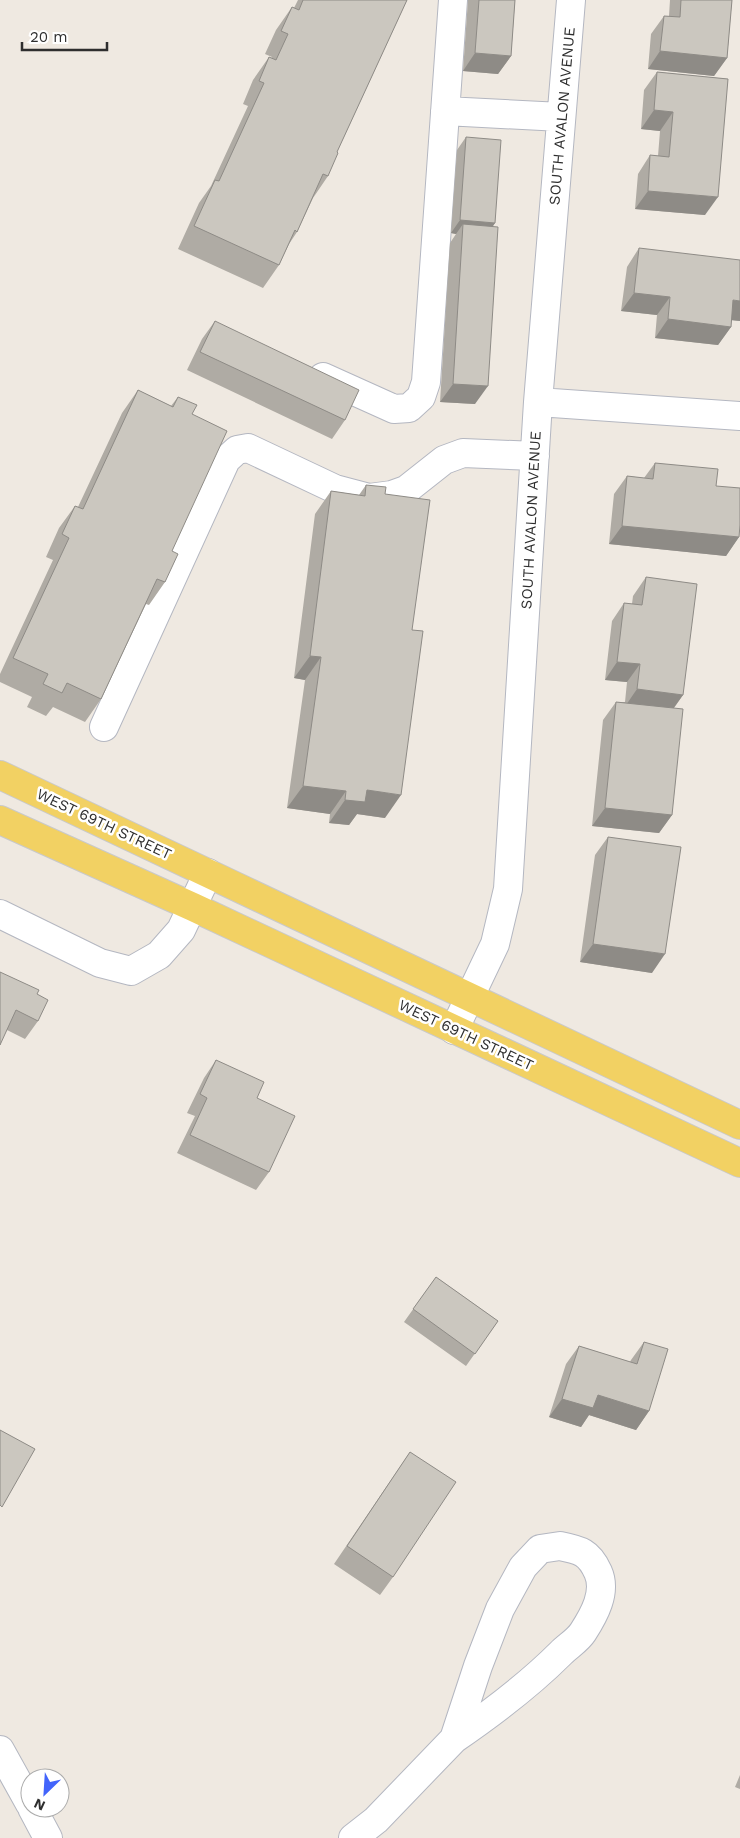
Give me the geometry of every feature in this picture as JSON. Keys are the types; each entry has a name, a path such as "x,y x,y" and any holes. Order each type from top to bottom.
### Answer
{"main road":[{"name":"WEST 69TH STREET","path":"0,775 740,1124"},
{"name":"WEST 69TH STREET","path":"0,820 193,906 740,1163"}],"street":[{"path":"305,369 394,409 409,408 421,397 426,382 453,0"},
{"name":"SOUTH AVALON AVENUE","path":"454,1030 471,998 495,944 508,889 538,402 571,0"},
{"path":"445,111 561,117"},
{"path":"538,402 740,416"},
{"path":"104,727 226,460 237,450 248,448 334,488 369,498 392,495 406,490 444,460 463,453 535,456"},
{"path":"0,914 100,963 131,971 159,955 181,930 208,873"},
{"path":"353,1838 376,1820 454,1739 488,1716 544,1670 582,1633 600,1602 601,1578 592,1559 579,1550 560,1546 540,1549 523,1567 500,1609 478,1666 454,1739"},
{"path":"0,1750 20,1786"},
{"path":"37,1818 48,1838"}],"building":[{"path":"303,0 407,0 337,152 328,176 323,174 297,232 295,230 279,265 194,226 215,180 219,181 264,83 259,81 269,57 276,60 288,34 281,31 292,7 299,10"},
{"path":"479,0 515,0 511,56 475,53"},
{"path":"681,0 732,0 727,58 660,51 664,16 680,17"},
{"path":"657,72 728,79 718,197 648,191 650,155 669,157 673,112 654,110"},
{"path":"466,137 501,140 495,223 460,220"},
{"path":"463,224 498,227 488,386 453,384"},
{"path":"639,248 740,260 740,301 733,300 731,327 668,319 670,297 634,293"},
{"path":"215,321 359,390 345,420 200,352"},
{"path":"138,390 173,407 178,397 197,405 192,414 227,431 172,551 178,554 165,582 157,579 101,699 67,683 62,693 43,684 48,674 13,658 69,538 62,534 75,506 83,509"},
{"path":"655,463 718,469 716,486 740,488 739,537 622,526 627,476 653,479"},
{"path":"366,485 386,487 385,494 430,500 412,630 423,631 401,795 367,790 365,802 345,800 346,791 303,786 321,657 310,656 331,491 365,496"},
{"path":"646,577 697,584 683,695 637,689 640,664 617,662 624,603 642,605"},
{"path":"616,702 683,709 672,815 605,808"},
{"path":"608,837 681,847 665,954 593,944"},
{"path":"0,972 39,990 37,994 48,1000 38,1021 16,1010 0,1045"},
{"path":"216,1060 264,1082 257,1098 295,1116 269,1172 190,1135 207,1098 200,1094"},
{"path":"436,1277 498,1321 475,1354 413,1309"},
{"path":"644,1342 668,1349 649,1411 598,1395 593,1408 562,1399 579,1346 637,1364"},
{"path":"0,1430 35,1449 2,1507 0,1505"},
{"path":"410,1452 456,1482 393,1577 347,1546"}]}
